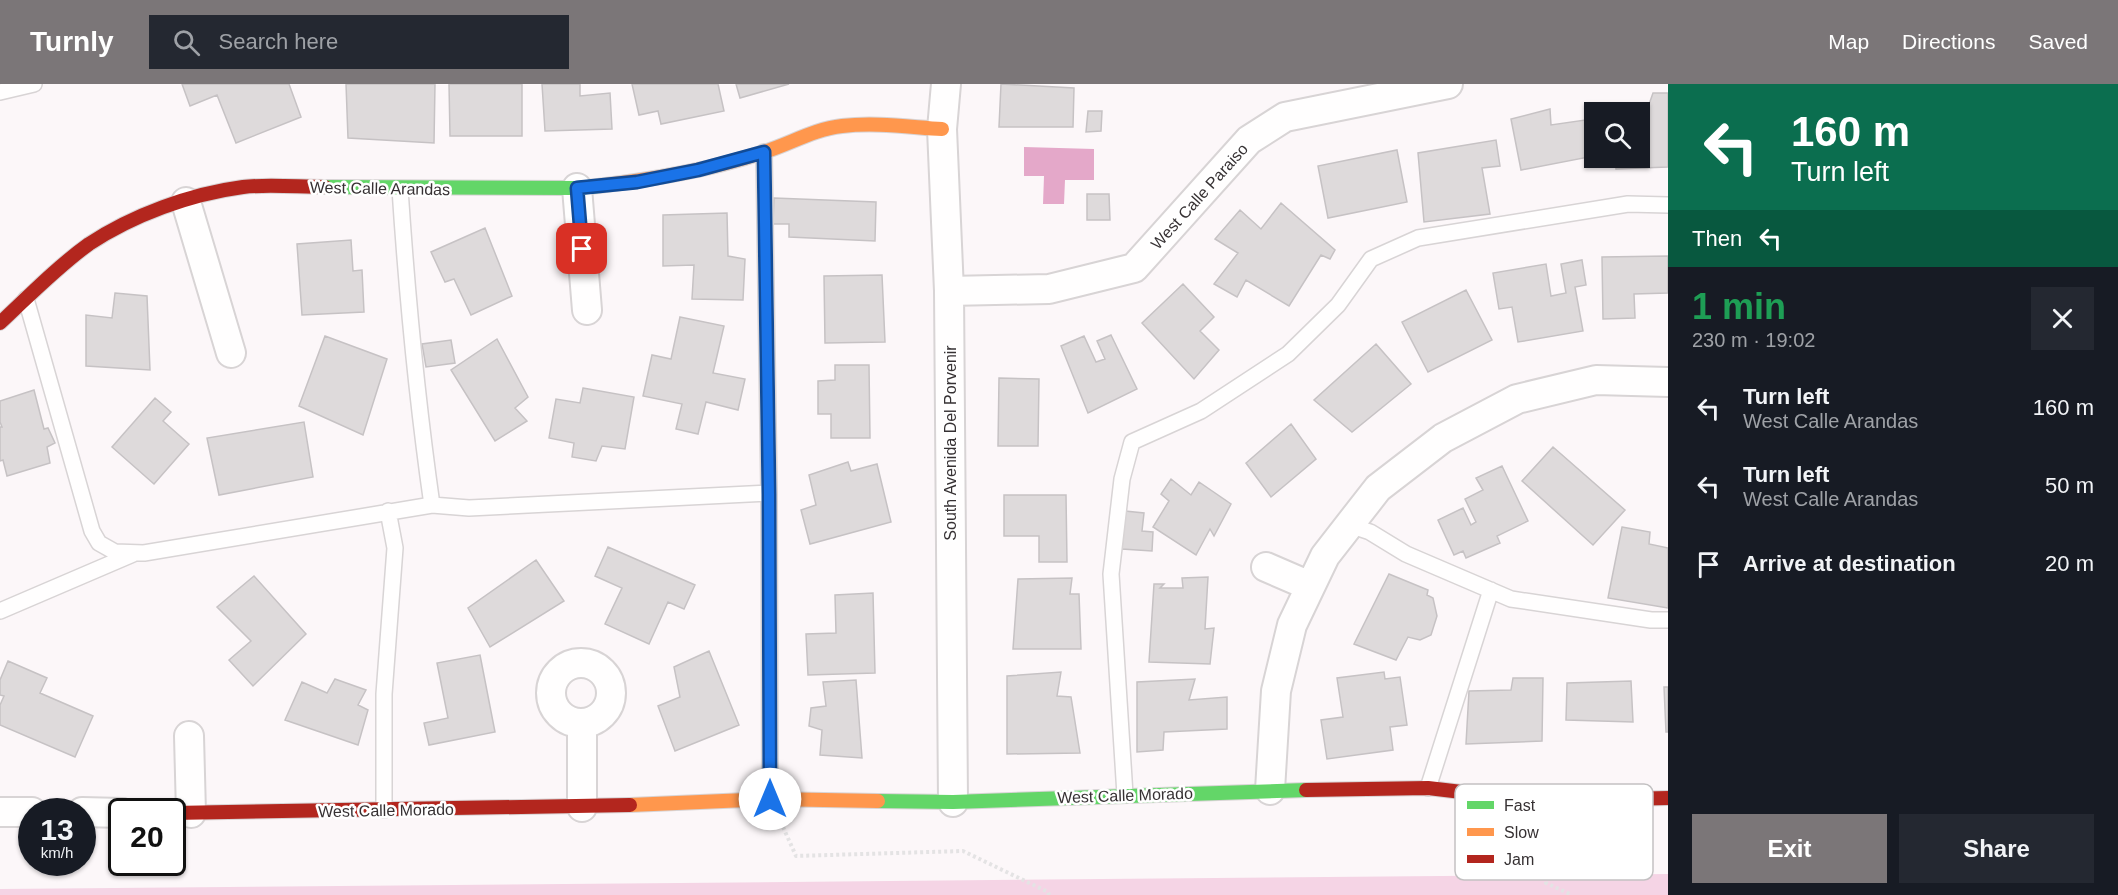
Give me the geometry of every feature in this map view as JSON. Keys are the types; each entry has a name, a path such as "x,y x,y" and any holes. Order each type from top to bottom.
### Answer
{"street":[{"name":"South Avenida Del Porvenir","path":"946,84 942,129 949,291 953,802"},
{"name":"West Calle Paraiso","path":"949,291 1049,289 1134,268 1249,140 1285,117 1448,84"},
{"name":"West Calle Arandas","path":"0,324 56,270 91,244 131,222 214,192 245,187 577,188 637,182 698,170 764,152 817,131 841,126 873,124 942,129"},
{"path":"577,188 587,310"},
{"path":"186,202 231,353"},
{"path":"1270,790 1276,691 1292,625 1324,556 1378,489 1443,438 1517,399 1596,380 1668,382"},
{"path":"1266,567 1310,586"},
{"path":"582,723 582,807"},
{"name":"West Calle Morado","path":"183,798 189,736"},
{"name":"West Calle Morado","path":"186,813 582,807 770,799 953,802 1270,790 1428,788 1455,791"},
{"name":"West Calle Morado","path":"1653,798 1668,798"},
{"path":"0,812 18,812"}],"lane":[{"path":"0,92 34,84"},
{"path":"764,152 769,494 770,799"},
{"path":"400,189 411,330 432,505"},
{"path":"1125,795 1111,574 1122,479 1132,442 1201,411 1288,354 1338,305 1371,259 1418,238 1628,204 1668,205"},
{"path":"27,299 92,531 99,543 115,552 135,553 185,548 432,505 470,508 769,494"},
{"path":"384,810 384,694 395,548 388,511"},
{"path":"1349,525 1370,532 1407,554 1511,599 1652,620 1668,620"},
{"path":"0,611 135,553"},
{"path":"1428,788 1491,590"}],"path":[{"path":"770,799 796,856 963,851 1048,892 1049,895"},
{"path":"1546,880 1546,883 1572,895"}],"shaded area":[{"path":"1024,147 1094,149 1094,180 1065,180 1064,204 1043,204 1044,176 1024,176"},
{"path":"1653,874 1668,874 1668,895 0,895 0,889 1455,876 1455,880 1653,880"}],"building":[{"path":"182,84 289,84 301,117 236,143 217,95 190,106"},
{"path":"346,84 435,84 434,143 348,138"},
{"path":"449,84 522,84 522,136 450,136"},
{"path":"542,84 580,84 580,96 610,93 612,129 545,131"},
{"path":"632,84 718,84 724,111 661,124 658,111 639,115"},
{"path":"736,84 789,84 740,98"},
{"path":"1001,84 1074,88 1073,127 999,127"},
{"path":"1653,93 1668,93 1668,167 1650,168 1650,102"},
{"path":"1550,109 1551,125 1584,120 1584,158 1521,170 1511,119"},
{"path":"1088,111 1102,111 1101,131 1086,132"},
{"path":"1496,140 1500,166 1482,168 1490,214 1424,222 1418,153"},
{"path":"1397,150 1407,202 1328,218 1318,166"},
{"path":"1087,194 1109,194 1110,220 1087,220"},
{"path":"774,198 876,202 875,241 789,237 789,224 773,224"},
{"path":"1281,203 1335,250 1330,259 1321,255 1289,306 1246,280 1237,297 1214,284 1238,253 1215,239 1240,210 1261,229"},
{"path":"727,213 728,256 745,259 743,300 692,299 694,265 663,266 663,215"},
{"path":"485,228 512,296 471,315 454,279 445,282 431,252"},
{"path":"351,240 353,271 362,270 364,312 302,315 297,244"},
{"path":"1668,256 1668,293 1634,294 1635,318 1603,319 1602,257"},
{"path":"1582,260 1586,285 1575,287 1583,331 1518,342 1512,307 1499,309 1493,273 1546,264 1551,296 1566,293 1561,264"},
{"path":"882,275 885,342 825,343 824,276"},
{"path":"1183,284 1214,317 1200,331 1219,350 1194,379 1142,323"},
{"path":"1466,290 1492,340 1428,372 1402,322"},
{"path":"115,293 147,296 150,370 86,366 86,315 112,318"},
{"path":"680,317 724,326 713,373 745,379 738,410 706,402 698,434 676,429 682,404 643,396 652,355 671,359"},
{"path":"1111,335 1137,389 1088,413 1061,346 1084,336 1096,362 1105,359 1097,341"},
{"path":"325,336 387,359 363,435 299,406"},
{"path":"497,339 528,397 515,408 527,421 495,441 451,370"},
{"path":"451,340 455,363 426,367 422,344"},
{"path":"1376,344 1411,384 1352,432 1314,400"},
{"path":"835,365 869,365 870,438 831,438 831,414 818,414 818,381 835,380"},
{"path":"999,378 1039,379 1038,446 998,446"},
{"path":"583,388 634,397 625,449 602,446 596,461 572,457 574,443 549,438 556,399 580,403"},
{"path":"34,390 44,429 48,428 55,443 47,447 50,463 7,476 3,460 0,461 0,427 2,427 0,401"},
{"path":"155,398 171,412 163,421 189,444 154,484 112,447"},
{"path":"304,422 313,477 219,495 207,438"},
{"path":"1291,424 1316,459 1271,497 1246,463"},
{"path":"1553,447 1625,510 1593,545 1522,481"},
{"path":"848,462 851,471 877,464 891,522 810,544 801,510 816,505 809,475"},
{"path":"1502,466 1528,521 1497,536 1500,543 1466,558 1463,551 1454,555 1438,520 1463,508 1471,525 1476,522 1465,499 1483,490 1476,478"},
{"path":"1171,479 1191,495 1199,482 1231,504 1214,536 1210,529 1196,555 1153,527 1169,501 1161,494"},
{"path":"1004,495 1066,495 1067,562 1039,562 1039,536 1004,536"},
{"path":"1125,511 1144,513 1142,531 1153,532 1152,551 1122,549"},
{"path":"1622,527 1650,532 1649,544 1668,548 1668,608 1608,598"},
{"path":"608,547 695,585 684,609 668,602 649,644 605,624 622,588 595,576"},
{"path":"536,560 564,601 490,647 468,608"},
{"path":"1389,574 1428,590 1427,595 1433,598 1437,616 1431,635 1420,640 1408,637 1396,660 1354,644"},
{"path":"254,576 306,634 253,686 229,660 251,641 217,607"},
{"path":"1208,577 1205,629 1214,628 1210,664 1149,662 1154,584 1164,584 1160,588 1183,588 1182,578"},
{"path":"1072,578 1070,594 1079,594 1081,649 1013,649 1018,579"},
{"path":"873,593 875,673 808,675 806,634 836,633 835,595"},
{"path":"709,651 739,725 675,751 658,706 680,697 674,667"},
{"path":"480,655 495,732 429,745 424,723 448,718 437,663"},
{"path":"8,661 47,678 40,693 93,716 75,757 0,725 0,705 4,696 0,695 0,680"},
{"path":"1061,672 1057,696 1071,697 1080,753 1007,754 1007,676"},
{"path":"1384,672 1385,679 1400,677 1407,725 1390,727 1393,750 1327,759 1321,720 1343,717 1337,678"},
{"path":"1513,678 1543,678 1542,741 1466,744 1469,691 1511,690"},
{"path":"335,679 366,690 358,705 368,710 358,745 285,720 302,682 327,693"},
{"path":"1195,679 1189,700 1227,697 1227,729 1164,732 1163,750 1137,752 1137,682"},
{"path":"856,680 862,758 820,755 822,730 809,726 811,708 826,706 823,682"},
{"path":"1631,681 1633,722 1566,720 1567,683"},
{"path":"1664,687 1668,687 1668,732 1666,732"}],"traffic: fast":[{"path":"325,187 577,188 598,186"},
{"path":"878,801 953,802 1306,790"}],"traffic: slow":[{"path":"598,186 703,169 764,152 812,133 842,126 867,124 942,129"},
{"path":"630,805 770,799 878,801"}],"traffic: jam":[{"path":"0,323 77,253 106,234 143,215 183,200 223,190 273,186 325,187"},
{"path":"1306,790 1428,788 1455,791"},
{"path":"1653,798 1668,798"},
{"path":"186,813 630,805"}],"route":[{"path":"582,249 577,188 637,182 698,170 764,152 769,494 770,799"}]}
